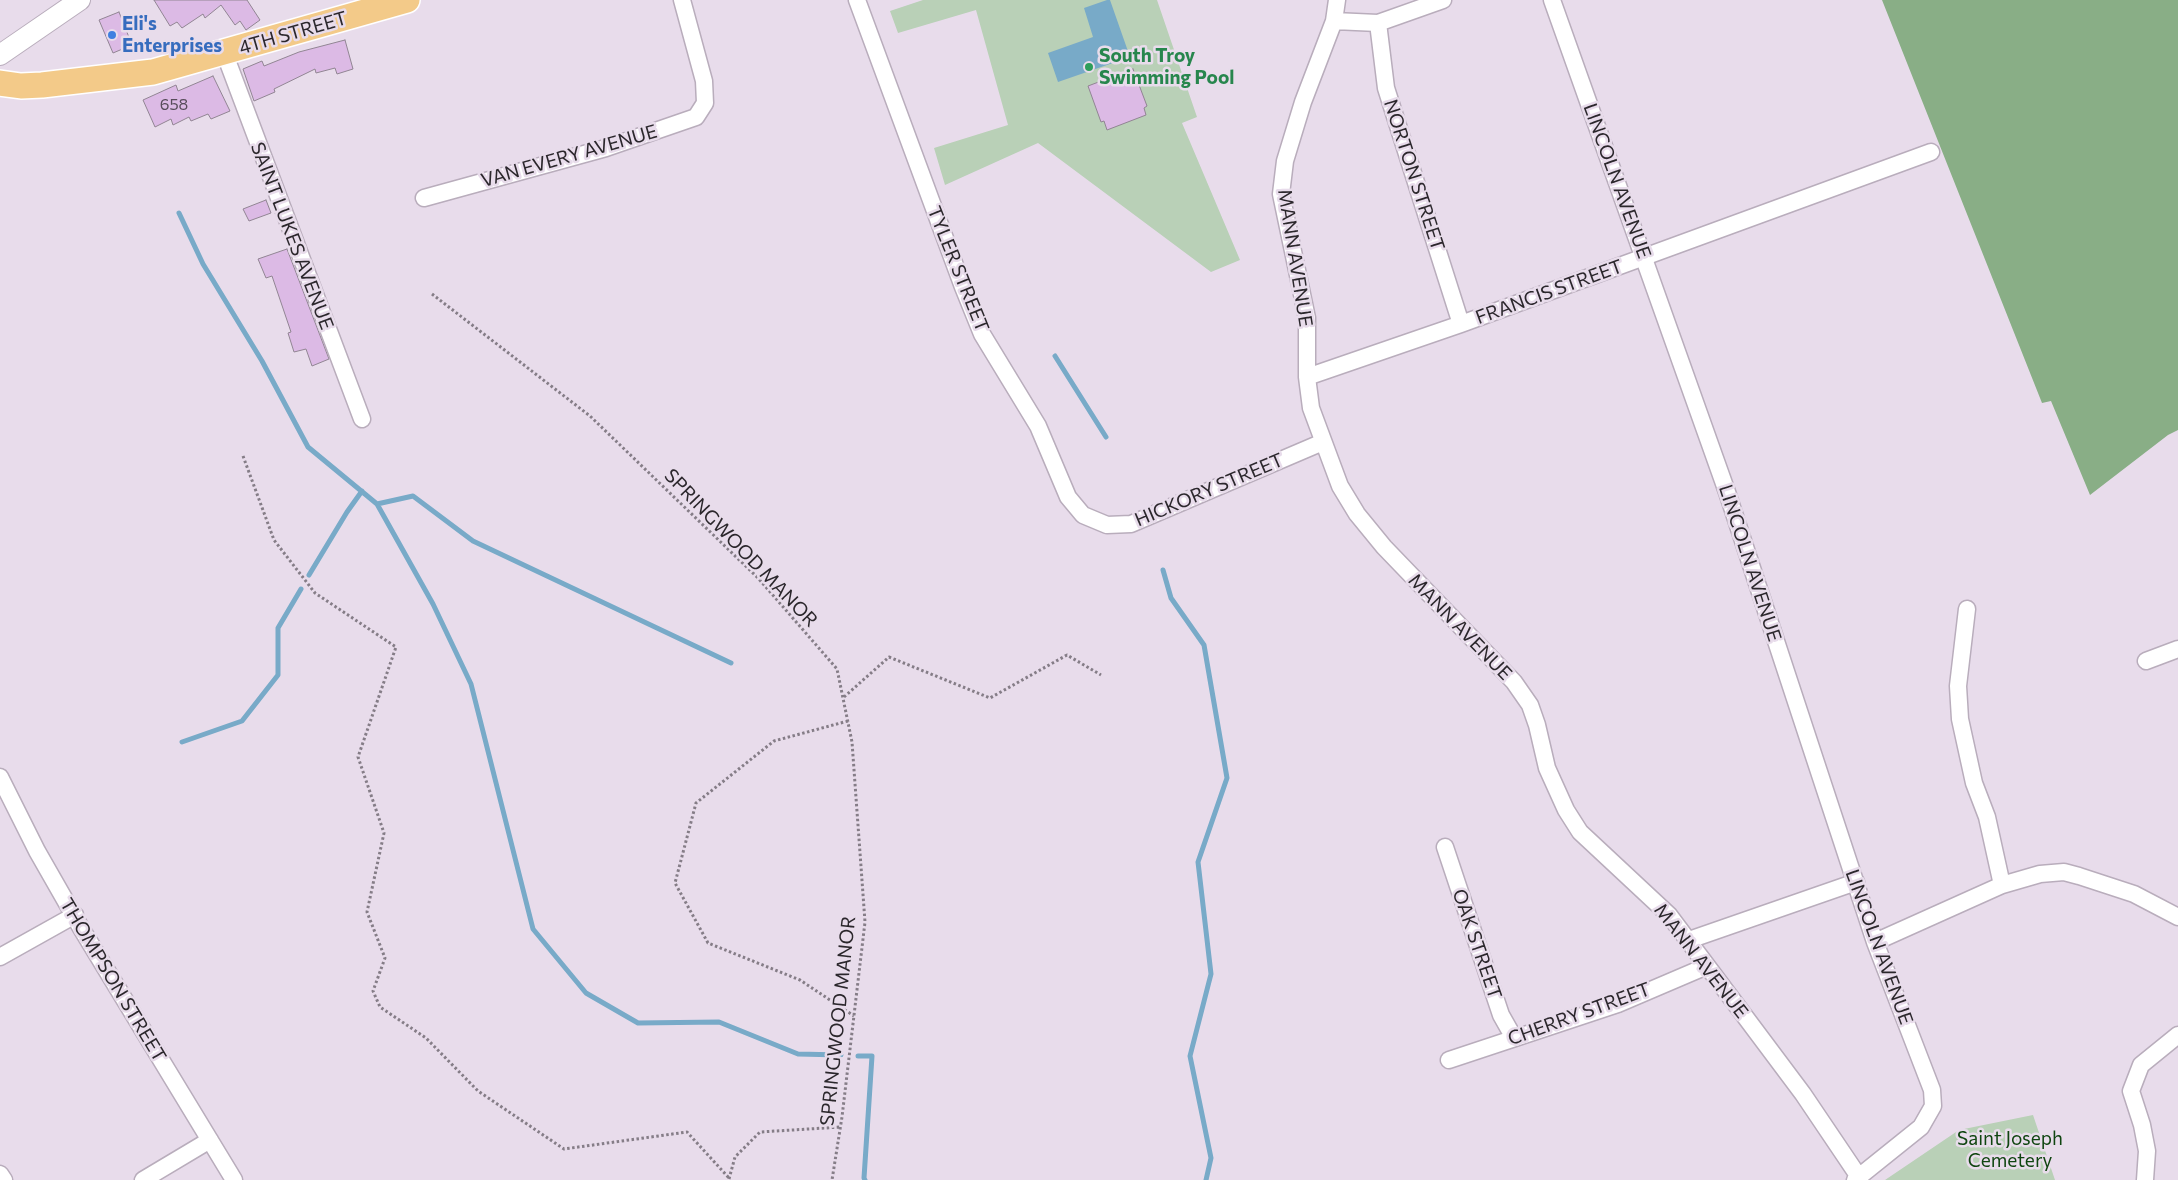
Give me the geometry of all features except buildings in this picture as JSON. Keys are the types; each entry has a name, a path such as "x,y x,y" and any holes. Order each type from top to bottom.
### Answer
{"main road":[{"name":"4TH STREET","path":"0,83 21,86 105,79 153,72 407,0"}],"street":[{"path":"0,55 80,0"},
{"name":"VAN EVERY AVENUE","path":"424,198 606,148 696,118 705,103 704,81 682,0"},
{"name":"TYLER STREET","path":"857,0 956,269 982,334 1038,426 1068,497 1083,514 1092,520"},
{"name":"MANN AVENUE","path":"1337,0 1334,21 1303,102 1284,161 1281,194 1307,318 1308,377 1311,408 1340,486 1357,514 1414,581 1514,682 1530,705 1537,725 1547,768 1566,810 1580,832 1669,915 1803,1094 1857,1178"},
{"path":"1334,21 1378,23 1443,0"},
{"name":"LINCOLN AVENUE","path":"1552,0 1729,500 1875,942 1932,1090 1933,1106 1921,1127 1857,1178"},
{"name":"NORTON STREET","path":"1378,23 1386,88 1461,324"},
{"name":"SAINT LUKES AVENUE","path":"224,52 362,419"},
{"name":"FRANCIS STREET","path":"1308,377 1461,324 1931,152"},
{"name":"HICKORY STREET","path":"1092,520 1107,526 1131,524 1323,442"},
{"path":"1968,609 1958,686 1960,719 1974,783 1986,817 2002,885"},
{"path":"2146,661 2178,649"},
{"name":"THOMPSON STREET","path":"0,777 36,851 234,1180"},
{"name":"OAK STREET","path":"1445,848 1501,1015 1514,1038"},
{"path":"1875,942 2002,885 2040,874 2064,872 2134,894 2178,917"},
{"path":"1688,940 1856,882"},
{"path":"0,957 75,916"},
{"name":"CHERRY STREET","path":"1450,1060 1618,1004 1707,966"},
{"path":"2145,1180 2147,1151 2142,1124 2131,1091 2141,1064 2178,1035"},
{"path":"143,1180 210,1140"},
{"path":"0,1174 4,1180"}],"path":[{"name":"SPRINGWOOD MANOR","path":"432,294 590,416 758,578 837,669 852,742 864,922 841,1127 832,1180"},
{"path":"243,456 274,540 315,594 396,646 358,757 384,833 367,912 385,958 373,991 380,1007 426,1038 478,1092 564,1149 687,1132 729,1179"},
{"path":"843,698 889,657 990,698 1067,654 1101,675"},
{"path":"848,721 774,741 696,803 675,883 708,943 800,980 854,1016"},
{"path":"729,1179 735,1157 760,1132 841,1127"}],"green space":[{"name":"South Troy Swimming Pool","path":"923,0 1157,0 1197,117 1182,123 1240,260 1211,272 1038,143 945,185 934,148 1008,125 976,10 898,33 890,11"},
{"path":"1882,0 2178,0 2178,430 2168,435 2090,495 2051,401 2042,403"},
{"name":"Saint Joseph Cemetery","path":"2033,1115 2055,1180 1885,1180 1959,1130"}],"water":[{"name":"South Troy Swimming Pool","path":"1110,0 1130,57 1058,82 1048,53 1093,37 1084,8"}],"waterway":[{"path":"179,213 203,264 262,361 308,447 377,504 433,604 471,684 533,929 586,993 638,1023 719,1022 798,1054 841,1055"},
{"path":"1055,356 1106,437"},
{"path":"309,575 362,491"},
{"path":"377,504 413,496 473,541 731,663"},
{"path":"1163,570 1171,598 1204,645 1227,778 1198,862 1211,974 1190,1056 1211,1158 1206,1180"},
{"path":"182,742 242,721 278,675 278,628 301,589"},
{"path":"858,1056 872,1056 865,1180"}],"place":[{"name":"Eli's Enterprises","path":"112,35"},
{"name":"South Troy Swimming Pool","path":"1089,67"}]}
